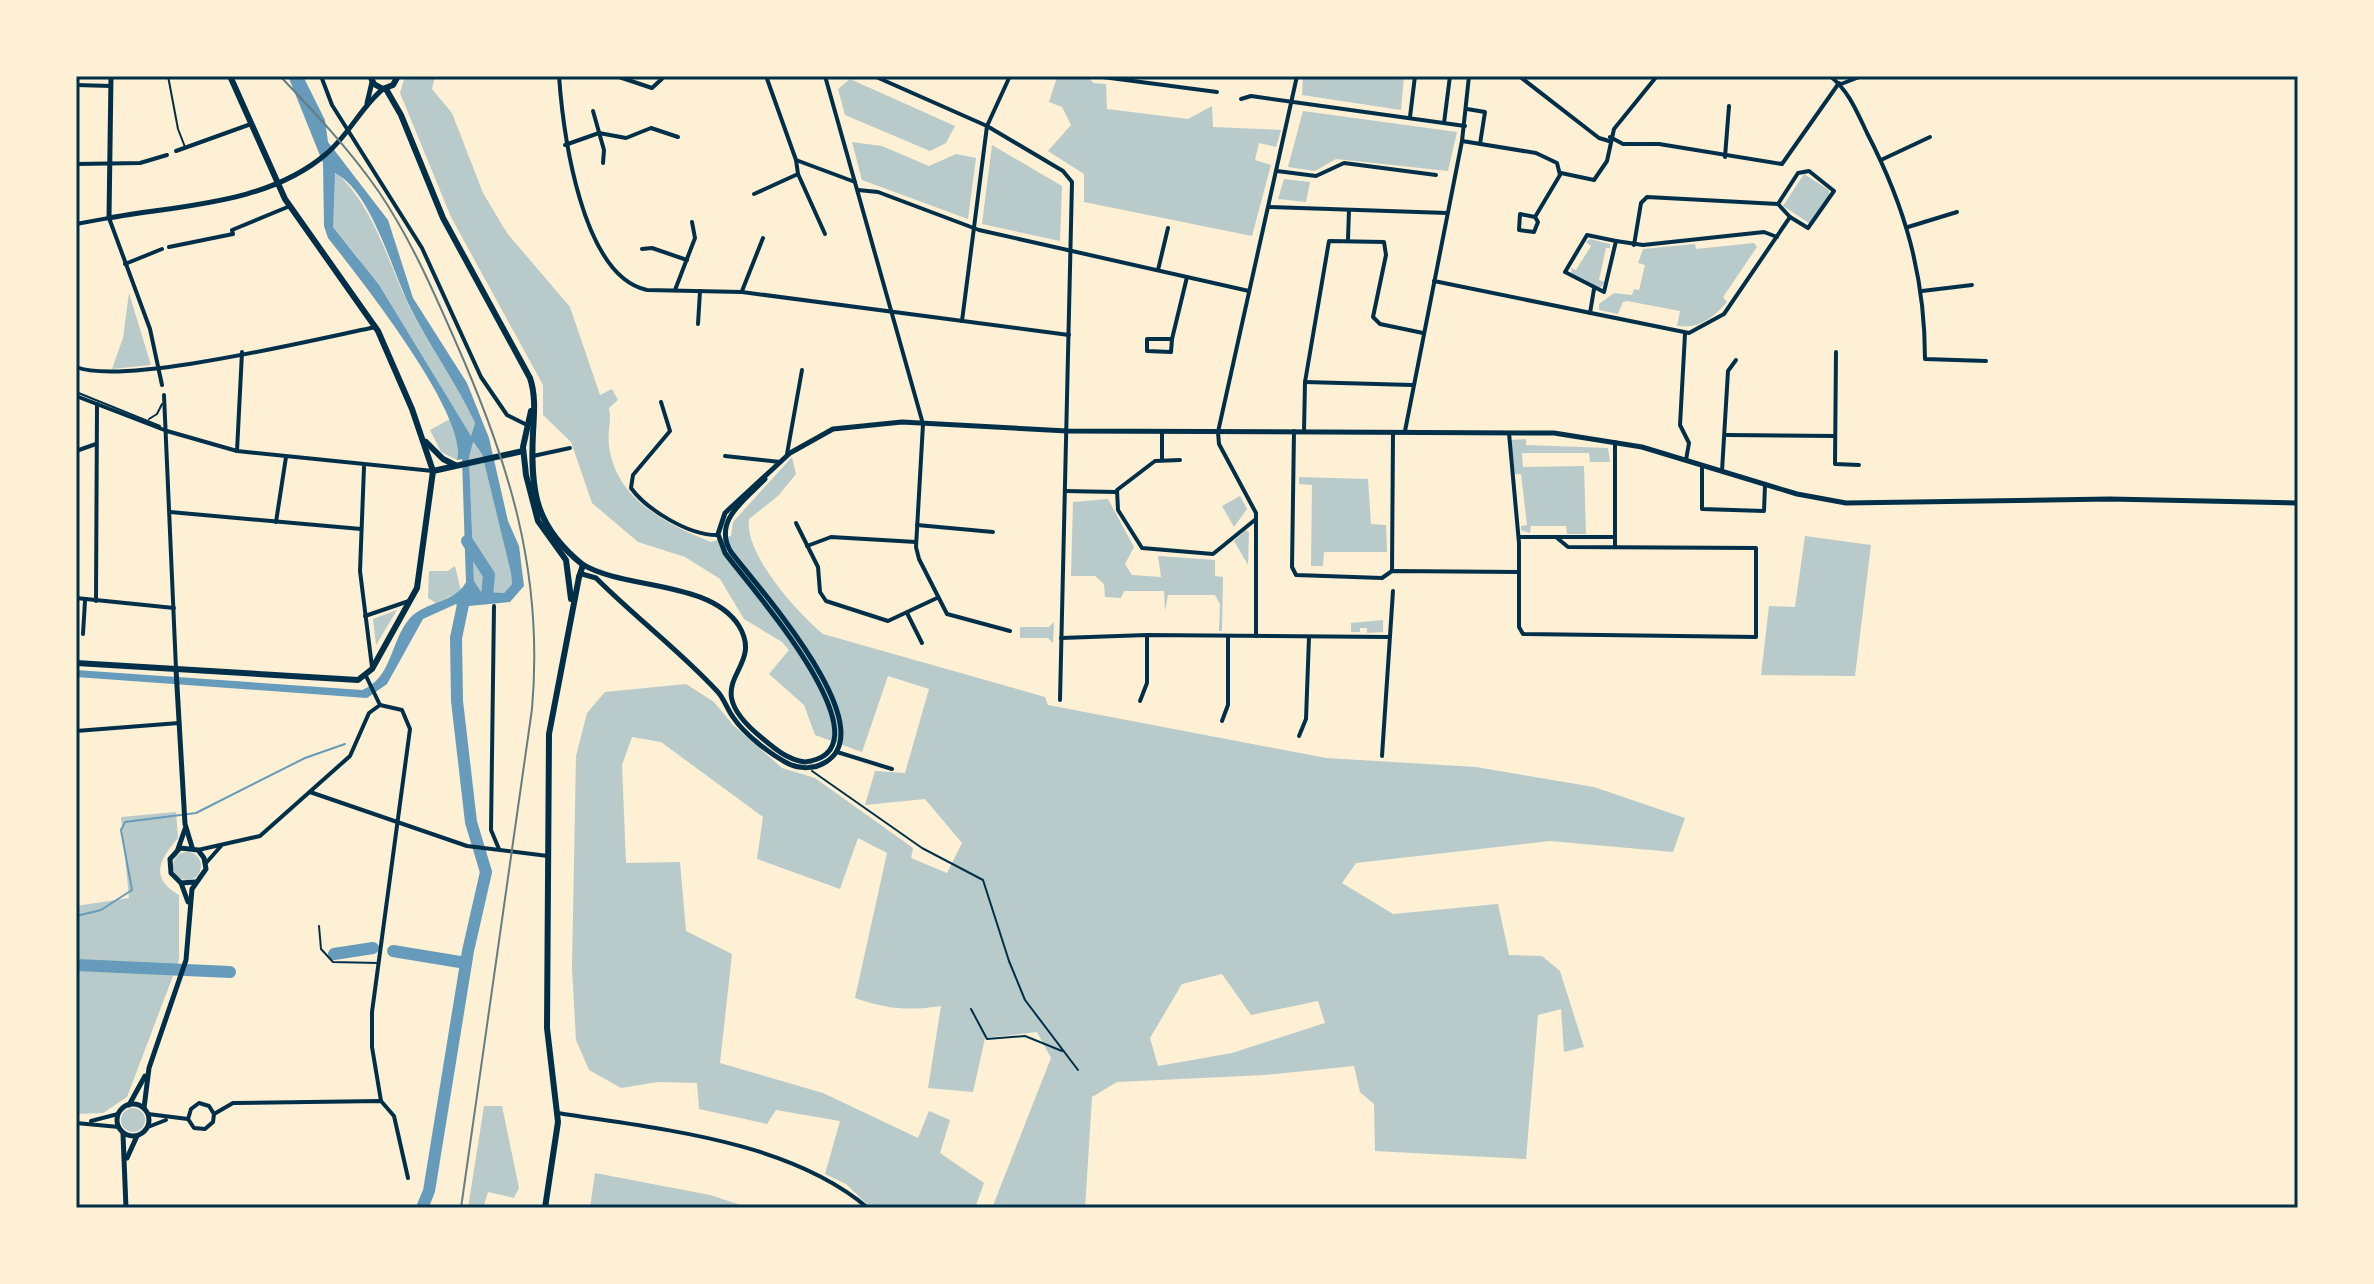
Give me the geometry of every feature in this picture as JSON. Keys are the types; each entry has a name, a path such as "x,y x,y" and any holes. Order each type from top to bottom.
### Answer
{"main road":[{"path":"76,663 176,672 349,681 366,676 372,669 419,584 433,471 423,439 376,327 290,206 230,76"},
{"path":"371,79 384,89 401,115 443,218 532,386 532,453 542,520 579,562 580,575 549,734 547,1023 558,1113 545,1208"},
{"path":"397,79 401,115"},
{"path":"384,89 397,79"},
{"path":"531,426 523,451 536,517 565,558 571,615"},
{"path":"423,439 443,459 458,465"},
{"path":"433,471 497,455 523,451 532,453"},
{"path":"567,570 579,562"},
{"path":"567,570 580,575"}],"street":[{"path":"111,76 109,218 150,329 162,385"},
{"path":"321,76 336,112 422,248 481,377 507,415 531,426"},
{"path":"559,76 565,145 581,202 610,265 639,288 742,292 1069,335"},
{"path":"616,76 652,88 665,76"},
{"path":"766,76 796,160 798,174 825,234"},
{"path":"827,76 923,424 917,555 937,598 953,618 1010,631"},
{"path":"874,76 987,126 1068,175 1073,190 1060,700"},
{"path":"962,321 987,126 1010,76"},
{"path":"1095,76 1217,92"},
{"path":"1256,636 1254,507 1219,444 1218,432 1294,102 1297,76"},
{"path":"1410,118 1415,76"},
{"path":"1444,123 1450,76"},
{"path":"1405,431 1465,126 1469,76"},
{"path":"1519,76 1596,136 1623,144 1659,144 1782,164 1840,84 1862,76"},
{"path":"1561,173 1594,180 1607,161 1610,139 1657,76"},
{"path":"1830,76 1840,84 1881,160 1908,227 1922,291 1925,359 1986,361"},
{"path":"366,108 371,79"},
{"path":"76,85 111,86"},
{"path":"76,224 255,191 288,178 321,159 347,134 384,89"},
{"path":"1241,99 1251,96 1465,126"},
{"path":"1725,157 1729,106"},
{"path":"1467,109 1485,112 1480,144"},
{"path":"593,111 605,156 603,163"},
{"path":"176,151 251,124"},
{"path":"565,145 600,133 626,138 653,128 678,137"},
{"path":"1881,160 1930,137"},
{"path":"1462,141 1540,155 1557,163 1561,173"},
{"path":"76,164 145,162 167,155"},
{"path":"796,160 855,182"},
{"path":"1277,171 1316,176 1344,163 1436,175"},
{"path":"1634,245 1641,203 1647,197 1778,204 1790,217 1810,227 1833,196 1833,189 1809,171 1802,171 1778,204"},
{"path":"1535,217 1561,173"},
{"path":"754,194 798,174"},
{"path":"857,190 873,191 974,229 1249,291"},
{"path":"169,247 233,234 232,230 290,206"},
{"path":"1268,208 1447,213"},
{"path":"1348,239 1349,210"},
{"path":"1908,227 1957,212"},
{"path":"1520,214 1535,217 1538,222 1533,233 1519,230 1520,214"},
{"path":"1434,281 1685,333 1706,327 1724,314 1790,217"},
{"path":"675,290 695,236 692,222"},
{"path":"1158,270 1168,228"},
{"path":"1616,241 1605,291 1594,289 1565,272 1587,235 1616,241 1634,245 1764,232 1777,237"},
{"path":"742,292 763,238"},
{"path":"1304,431 1305,382 1326,244 1331,239 1381,241 1386,246 1373,319 1423,333"},
{"path":"642,249 652,248 687,260"},
{"path":"125,264 162,249"},
{"path":"1172,339 1147,339 1147,351 1171,352 1187,277"},
{"path":"1922,291 1972,285"},
{"path":"1590,313 1594,289"},
{"path":"698,324 700,291"},
{"path":"76,367 98,373 159,367 376,327"},
{"path":"1685,333 1680,426 1689,444 1686,460"},
{"path":"237,451 242,352"},
{"path":"1836,352 1835,464 1859,465"},
{"path":"1722,471 1727,435 1728,371 1736,360"},
{"path":"786,456 802,370"},
{"path":"1305,382 1412,385"},
{"path":"76,394 167,431 237,451 364,467 433,471"},
{"path":"164,395 184,811 195,849 206,863"},
{"path":"661,402 670,431 631,480 633,491 649,506 696,531 721,535"},
{"path":"96,601 97,404"},
{"path":"579,562 611,574 674,589 709,603 731,617 742,631 745,647 729,690 730,702 744,723 778,751 800,761 819,758 832,747 835,727 831,710 812,670 728,557 721,535 728,509 786,456 833,429 902,422 1067,431 1509,431 1616,441 1813,498 1851,503 2193,500 2298,503"},
{"path":"1294,431 1293,572 1300,577 1382,578 1392,571 1519,572"},
{"path":"1509,431 1509,463 1519,537 1519,627 1525,635 1756,637 1756,548 1566,547 1556,537"},
{"path":"1162,432 1162,460"},
{"path":"1392,571 1393,432"},
{"path":"1727,435 1835,436"},
{"path":"1615,547 1616,441"},
{"path":"76,451 97,444"},
{"path":"532,453 570,448"},
{"path":"725,456 780,462"},
{"path":"276,522 286,457"},
{"path":"1180,460 1162,460 1124,482 1116,492 1118,510 1138,545 1147,551 1215,553 1245,525 1256,519"},
{"path":"1702,465 1702,509 1764,511 1765,485"},
{"path":"364,467 360,571 372,669"},
{"path":"1065,491 1116,492"},
{"path":"170,512 361,529"},
{"path":"796,523 819,571 820,592 826,601 885,621 937,598"},
{"path":"917,525 993,532"},
{"path":"580,575 592,575 717,690 740,725 788,763 809,768 826,762 837,752 841,724 826,683 721,535"},
{"path":"807,546 831,537 916,542"},
{"path":"1519,537 1615,537"},
{"path":"604,586 604,578 611,574"},
{"path":"1382,756 1393,591"},
{"path":"76,598 174,608"},
{"path":"83,634 85,599"},
{"path":"365,616 411,600"},
{"path":"494,606 491,830 499,849"},
{"path":"907,613 922,643"},
{"path":"1061,638 1147,635 1389,637"},
{"path":"1140,701 1147,683 1147,635"},
{"path":"1222,721 1228,705 1228,636"},
{"path":"1299,736 1306,719 1309,637"},
{"path":"366,676 380,705"},
{"path":"717,690 723,693 729,690"},
{"path":"178,849 256,839 350,756 369,713 380,705 402,710 410,722 371,1030 381,1101 394,1116 408,1178"},
{"path":"76,731 179,723"},
{"path":"837,752 892,769"},
{"path":"310,792 473,847 548,856"},
{"path":"185,822 169,868 181,883 190,911"},
{"path":"181,883 195,882 203,875 206,863 223,845"},
{"path":"85,1123 118,1114 129,1105 149,1068 186,960 195,882"},
{"path":"148,1127 148,1114 144,1108 149,1068"},
{"path":"214,1114 233,1103 381,1101"},
{"path":"199,1103 208,1105 214,1114 213,1122 205,1129 194,1128 188,1119 191,1109 199,1103"},
{"path":"129,1105 144,1108"},
{"path":"558,1113 671,1130 749,1150 837,1185 868,1208"},
{"path":"118,1114 126,1163 126,1208"},
{"path":"148,1114 188,1119"},
{"path":"126,1163 137,1136 148,1127 172,1119"},
{"path":"76,1123 121,1130 137,1136"}],"lane":[{"path":"168,76 178,129 186,148"},
{"path":"76,394 167,431"},
{"path":"146,420 160,411 164,395"},
{"path":"800,761 922,848 983,880 1025,1000 1078,1070"},
{"path":"319,926 321,949 333,962 379,963"},
{"path":"971,1009 987,1039 1025,1036 1064,1051"},
{"path":"388,1208 408,1208"}],"shaded area":[{"path":"405,76 435,76 432,89 452,113 483,193 507,233 570,307 600,395 612,389 618,400 609,408 609,445 613,464 632,495 661,518 711,542 731,536 733,522 792,457 796,474 778,496 749,519 750,533 763,565 774,581 823,634 1045,697 1048,705 1326,758 1476,767 1594,787 1685,818 1673,852 1550,841 1356,863 1342,883 1393,914 1498,904 1509,955 1542,956 1560,971 1584,1047 1564,1052 1561,1009 1538,1015 1526,1159 1375,1151 1374,1104 1360,1092 1354,1066 1264,1075 1117,1082 1092,1097 1085,1208 992,1208 1051,1058 1037,1032 985,1038 973,1092 928,1088 941,1006 898,1008 855,998 887,853 858,838 840,889 757,859 763,817 661,742 632,737 622,765 626,863 680,862 686,931 732,954 720,1063 823,1093 918,1138 929,1111 950,1120 940,1153 984,1183 975,1208 871,1208 846,1184 825,1174 840,1121 776,1110 767,1124 699,1109 697,1083 658,1082 621,1088 589,1070 576,1040 572,968 576,756 587,713 605,692 686,684 714,702 733,725 782,768 815,778 913,848 911,858 947,873 962,843 925,799 865,805 875,771 905,773 929,689 888,676 862,752 815,735 804,705 769,674 789,650 782,642 744,619 720,579 685,557 638,542 592,503 571,442 543,415 543,385 451,217 400,93","holes":["1222,974 1251,1015 1318,1001 1325,1023 1232,1053 1158,1066 1150,1038 1182,984"]},
{"path":"1086,76 1094,83 1106,84 1107,109 1188,119 1212,106 1213,127 1281,130 1276,147 1259,143 1255,160 1271,165 1252,236 1084,202 1084,174 1048,151 1071,125 1062,107 1049,102 1057,77"},
{"path":"1303,76 1404,76 1401,110 1302,95"},
{"path":"850,79 955,126 946,143 930,151 845,115 838,89"},
{"path":"1303,111 1457,132 1448,171 1336,159 1315,171 1288,167"},
{"path":"852,142 882,146 929,166 956,154 976,158 968,219 862,180"},
{"path":"992,145 1062,186 1060,241 982,224"},
{"path":"337,173 370,218 408,304 475,423 471,436 358,258 333,227 333,176"},
{"path":"1804,174 1829,190 1829,196 1809,223 1783,206"},
{"path":"1284,179 1310,182 1306,202 1278,199"},
{"path":"1590,239 1610,244 1610,248 1606,248 1599,280 1605,282 1600,288 1572,273 1571,268 1576,270 1591,246 1586,242"},
{"path":"1754,243 1757,247 1723,297 1727,302 1699,324 1677,326 1680,311 1627,301 1623,302 1618,314 1599,310 1599,304 1614,293 1632,295 1634,289 1639,290 1645,265 1638,263 1643,249 1695,244 1696,249"},
{"path":"129,293 151,365 112,369 123,338"},
{"path":"450,419 461,449 457,460 441,452 430,430"},
{"path":"1526,439 1526,445 1608,448 1610,462 1590,462 1589,453 1522,453 1523,467 1584,466 1586,534 1567,534 1566,526 1531,526 1530,533 1521,530 1521,526 1527,525 1521,474 1515,474 1511,440"},
{"path":"472,442 482,454 511,573 512,584 504,593 480,593 474,581 469,457"},
{"path":"1299,477 1368,479 1371,524 1386,525 1387,552 1324,552 1323,566 1311,566 1312,485 1299,484"},
{"path":"1240,496 1247,509 1234,527 1222,506"},
{"path":"1108,499 1134,547 1125,564 1132,575 1161,577 1158,556 1215,560 1215,576 1223,577 1222,631 1219,631 1220,604 1215,595 1168,595 1165,611 1164,591 1124,591 1121,598 1105,597 1104,584 1095,576 1071,576 1073,502"},
{"path":"1246,530 1249,532 1248,565 1234,541"},
{"path":"1805,536 1871,545 1855,676 1761,675 1769,606 1795,607"},
{"path":"455,566 461,591 436,603 428,598 429,571 448,571"},
{"path":"397,610 376,645 373,619"},
{"path":"1383,620 1383,632 1367,633 1367,628 1360,628 1360,632 1351,632 1351,623"},
{"path":"1054,622 1053,643 1048,638 1020,638 1020,627 1049,627"},
{"path":"176,812 178,838 163,860 160,874 169,888 179,895 179,960 127,1097 103,1113 76,1114 76,906 129,898 121,817"},
{"path":"187,852 197,856 201,866 197,876 187,880 177,876 173,866 177,856"},
{"path":"484,1106 502,1106 519,1188 514,1198 488,1192 483,1208 468,1208"},
{"path":"133,1108 141,1112 145,1120 141,1128 133,1132 125,1128 121,1120 125,1112"},
{"path":"595,1173 710,1195 750,1208 590,1208"}],"water":[{"path":"288,76 303,76 325,120 328,142 388,220 413,298 467,383 489,438 508,521 519,546 524,586 510,602 459,607 456,604 423,619 387,684 367,698 76,677 76,670 362,690 372,685 385,668 410,618 455,594 466,582 462,459 457,460 456,440 447,413 409,347 328,238 324,226 323,163","holes":["335,173 348,182 370,213 409,305 475,423 471,436 379,285 333,227","473,442 482,454 511,573 512,584 504,593 481,592 474,581 469,457"]}],"waterway":[{"path":"467,541 489,575 487,596"},
{"path":"422,1208 429,1191 468,951 486,872 471,822 457,701 456,638 465,595"},
{"path":"76,916 101,910 132,890 121,830 125,822 196,813 305,758 345,744"},
{"path":"334,954 373,948"},
{"path":"393,951 466,963"},
{"path":"76,965 230,972"}],"railway":[{"path":"280,76 368,176 401,227 420,264 491,429 506,474 527,564 533,611 532,709 461,1208"}]}
